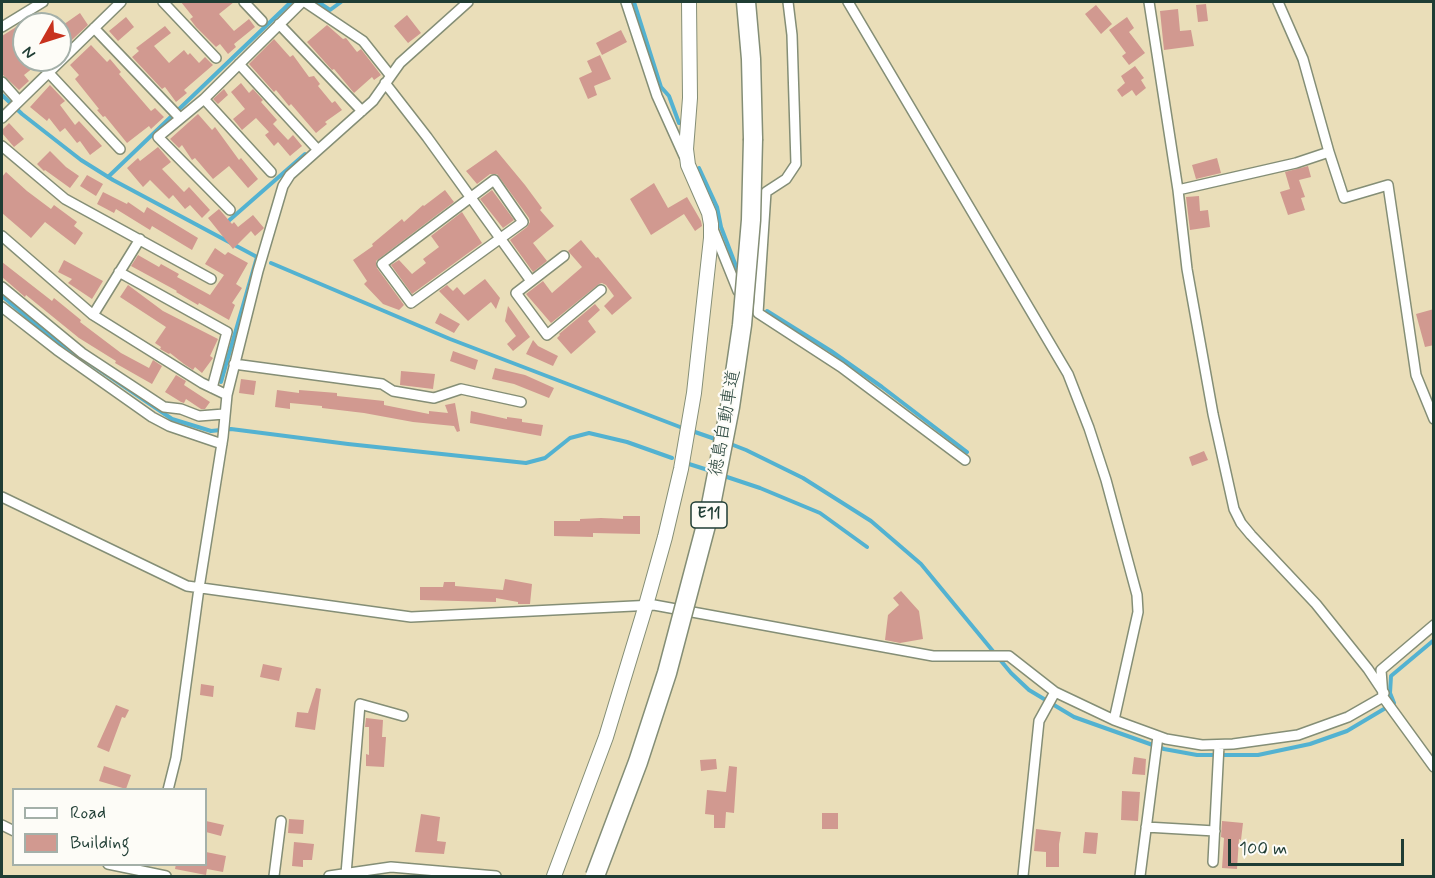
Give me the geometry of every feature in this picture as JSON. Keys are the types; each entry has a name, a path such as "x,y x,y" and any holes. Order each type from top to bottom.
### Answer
{"highway":[{"name":"徳島自動車道","path":"595,876 638,762 663,684 710,510 730,407 742,325 751,220 753,139 751,60 744,2"}],"street":[{"path":"2,27 44,2"},
{"path":"72,49 121,2"},
{"path":"164,2 216,58"},
{"path":"244,2 262,21"},
{"path":"230,210 158,137 204,99 303,2 363,41 531,281"},
{"path":"168,788 176,758 199,588 224,430 227,395 283,186 290,175 373,101 388,79 428,37 468,2"},
{"path":"554,876 606,737 665,537 695,381 711,238 709,213 657,96 626,2"},
{"path":"688,165 686,149 690,98 689,2"},
{"path":"758,313 766,192 786,179 796,164 792,35 788,2"},
{"path":"848,2 1068,374 1089,428 1106,480 1137,595 1138,612 1114,720"},
{"path":"1149,2 1178,190 1187,269 1213,414 1234,509 1251,535 1316,604 1362,662 1392,711 1434,767"},
{"path":"1278,2 1303,59 1344,198 1388,185 1416,375 1434,419"},
{"path":"279,24 362,111"},
{"path":"94,28 180,118"},
{"path":"239,64 318,150"},
{"path":"2,118 48,72 120,149"},
{"path":"2,82 14,104"},
{"path":"204,99 271,172"},
{"path":"2,146 65,199 211,279"},
{"path":"1178,190 1296,163 1329,152"},
{"path":"494,180 523,222 411,303 382,264 471,198 494,180"},
{"path":"711,224 738,291 758,313 841,367 966,460"},
{"path":"2,236 93,315 227,395"},
{"path":"93,315 140,239"},
{"path":"564,256 516,293 547,335 601,290"},
{"path":"120,272 227,332 212,388"},
{"path":"2,287 82,353 165,415"},
{"path":"2,307 57,350 165,415 222,444"},
{"path":"234,364 382,384 393,391 435,398 461,389 521,402"},
{"path":"165,415 181,408 200,416 224,414"},
{"path":"2,497 187,586 411,617 646,605 933,656 1009,656 1053,695 1158,736 1202,745 1298,735 1348,717 1383,695"},
{"path":"1383,695 1381,670 1434,625"},
{"path":"1023,876 1039,722 1053,695"},
{"path":"346,874 360,704 403,716"},
{"path":"1140,876 1158,736"},
{"path":"1213,862 1219,745"},
{"path":"274,876 281,821"},
{"path":"1146,827 1215,831"},
{"path":"125,866 151,869 166,876"},
{"path":"328,876 391,867 496,876"}],"building":[{"path":"181,2 234,2 219,14 234,31 249,19 255,27 234,44 236,47 228,54 220,44 216,47 196,27 190,19 193,17"},
{"path":"1206,4 1208,21 1198,22 1196,5"},
{"path":"1096,5 1112,24 1101,34 1085,14"},
{"path":"1178,9 1180,31 1191,30 1194,46 1164,50 1160,11"},
{"path":"80,13 88,25 72,40 72,19"},
{"path":"407,15 421,33 408,43 394,26"},
{"path":"126,17 134,27 118,41 109,31"},
{"path":"1127,17 1134,28 1129,32 1145,53 1129,65 1122,56 1126,53 1109,30"},
{"path":"327,25 343,39 346,38 357,52 361,49 381,75 374,80 372,77 354,93 307,42"},
{"path":"165,26 171,33 154,46 169,63 184,50 199,63 205,57 213,65 184,90 187,93 176,102 165,87 162,89 132,57 139,51 136,48"},
{"path":"12,30 12,72 28,72 24,75 29,81 19,90 2,74 2,36"},
{"path":"621,30 627,42 602,55 596,43"},
{"path":"274,39 290,57 293,55 309,77 314,76 320,84 318,86 332,103 335,101 342,110 325,122 327,124 316,133 291,104 289,106 276,90 274,92 249,64"},
{"path":"91,45 107,62 110,59 121,72 119,74 151,111 155,108 164,117 151,129 149,126 127,143 105,116 103,117 97,110 99,109 75,79 79,75 72,67 72,63"},
{"path":"600,55 611,79 594,86 597,95 588,99 579,78 592,72 587,61"},
{"path":"1135,66 1144,78 1141,80 1146,88 1136,96 1132,90 1122,97 1117,90 1125,83 1121,76"},
{"path":"241,83 249,93 253,89 263,100 261,102 277,120 273,124 288,140 293,135 302,146 290,156 278,142 274,146 265,135 269,132 256,118 242,130 233,119 245,109 231,92"},
{"path":"50,85 65,101 60,105 75,125 79,121 102,146 90,155 80,141 77,143 65,128 60,132 49,118 47,121 30,107"},
{"path":"224,89 228,95 218,104 213,99"},
{"path":"198,114 212,130 215,127 239,160 241,158 258,179 248,188 229,166 213,179 195,158 192,160 182,145 179,148 170,139"},
{"path":"9,123 24,139 14,147 2,133"},
{"path":"158,147 171,162 162,169 184,192 189,187 210,210 202,218 190,205 185,209 173,195 169,199 150,180 143,187 127,168 138,158 140,161"},
{"path":"496,150 525,185 542,208 540,210 554,226 533,243 547,261 533,272 510,240 527,227 530,222 529,218 497,174 490,174 477,184 466,171"},
{"path":"50,151 79,176 70,188 37,164"},
{"path":"1217,158 1221,173 1196,179 1192,165"},
{"path":"1308,166 1311,177 1299,180 1305,197 1301,198 1305,210 1288,215 1280,192 1290,189 1285,172"},
{"path":"6,172 51,209 54,205 77,222 74,226 83,233 75,245 45,222 31,238 2,213 2,177"},
{"path":"87,175 103,184 96,196 80,186"},
{"path":"654,183 668,208 687,197 702,226 695,231 684,214 651,235 630,199"},
{"path":"445,190 454,202 376,261 377,268 404,305 399,310 383,304 364,284 367,281 353,260 373,246 372,244 402,219 404,222"},
{"path":"492,190 514,220 503,228 480,199"},
{"path":"103,192 127,204 128,202 144,213 147,207 198,238 192,250 152,226 150,230 116,209 114,213 97,204"},
{"path":"1199,196 1200,211 1208,210 1210,227 1190,230 1186,197"},
{"path":"219,209 232,224 234,222 238,227 253,215 264,228 255,236 251,231 233,249 208,218"},
{"path":"462,212 482,243 412,294 391,265 399,260 412,274 426,263 423,259 439,247 431,236"},
{"path":"581,240 632,298 612,315 604,306 614,296 602,283 551,323 526,294 543,281 552,293 582,267 568,251"},
{"path":"215,248 225,255 228,252 248,263 236,284 242,288 232,303 235,305 229,320 199,303 198,305 131,266 138,255 159,267 161,264 179,274 177,277 210,295 224,275 205,264"},
{"path":"64,260 103,281 92,299 68,283 72,279 58,272"},
{"path":"2,262 52,301 54,298 81,320 80,322 121,353 149,368 153,360 162,366 152,384 115,363 116,361 79,338 26,295 25,297 2,277"},
{"path":"485,279 500,298 496,309 491,302 468,321 439,291 447,285 453,291 457,287 464,295"},
{"path":"128,285 163,311 218,339 210,356 213,358 202,373 195,367 193,370 170,353 160,349 161,347 155,343 166,327 120,297"},
{"path":"595,304 600,310 588,321 596,332 571,354 557,338"},
{"path":"508,306 530,337 513,351 507,344 516,336 505,321"},
{"path":"1434,309 1434,345 1425,347 1416,314"},
{"path":"440,313 460,324 454,333 435,323"},
{"path":"533,340 538,346 558,356 553,366 526,354"},
{"path":"453,351 478,360 475,370 450,361"},
{"path":"495,368 525,375 554,388 549,398 514,384 492,379"},
{"path":"401,371 435,374 433,389 400,385"},
{"path":"176,375 186,381 184,385 210,402 205,409 201,409 186,399 184,403 181,402 165,392"},
{"path":"241,379 256,381 254,395 239,393"},
{"path":"277,390 299,393 299,390 337,393 337,396 384,401 384,405 429,414 429,411 448,413 445,405 455,403 460,431 457,432 454,426 413,422 322,408 322,406 290,403 290,409 275,407"},
{"path":"471,411 507,419 507,417 522,419 522,422 543,425 541,436 470,423"},
{"path":"1204,451 1208,460 1192,466 1189,457"},
{"path":"623,516 640,516 640,534 593,533 593,537 554,536 554,521 623,519"},
{"path":"505,579 532,584 530,604 518,604 518,602 496,598 496,602 420,600 420,587 443,587 444,582 455,582 455,586 503,590"},
{"path":"901,591 919,611 923,639 900,643 885,640 888,615 899,605 893,598"},
{"path":"263,664 282,668 279,681 260,677"},
{"path":"201,684 214,686 213,697 200,695"},
{"path":"316,688 321,689 315,730 295,727 297,712 308,713"},
{"path":"116,705 129,710 125,718 122,717 109,752 97,747"},
{"path":"366,718 383,720 382,737 386,737 384,767 366,766 366,754 369,755 369,727 365,727"},
{"path":"1134,757 1146,759 1145,775 1132,774"},
{"path":"716,759 717,769 701,771 700,760"},
{"path":"104,766 131,775 126,788 99,781"},
{"path":"729,766 737,767 734,813 726,812 725,828 714,828 714,815 705,814 707,790 726,792"},
{"path":"1122,791 1140,792 1138,821 1121,820"},
{"path":"822,813 838,813 838,829 822,829"},
{"path":"421,814 440,817 437,841 446,842 444,854 415,852"},
{"path":"289,819 304,820 303,834 288,833"},
{"path":"207,821 224,825 221,836 207,832"},
{"path":"1222,821 1243,823 1241,840 1239,839 1237,869 1222,868 1224,838 1221,837"},
{"path":"1036,829 1061,832 1059,867 1046,867 1046,852 1034,851"},
{"path":"1085,832 1098,833 1096,854 1083,853"},
{"path":"294,842 314,844 312,860 303,860 303,867 292,866"},
{"path":"207,852 226,856 223,872 207,869 206,875 175,869 176,866 207,866"}],"waterway":[{"path":"108,177 291,2"},
{"path":"318,2 330,10 341,2"},
{"path":"634,2 661,87 669,96 679,123"},
{"path":"2,95 22,114 81,160 113,180 257,257 221,382"},
{"path":"225,224 305,154"},
{"path":"699,168 717,207 721,227 739,274"},
{"path":"271,263 450,339 680,427"},
{"path":"2,296 50,336 172,419 211,431 231,429 526,463 545,458 570,438 589,433 627,442 672,458"},
{"path":"767,311 831,351 967,452"},
{"path":"695,432 718,440"},
{"path":"728,443 803,478 871,521 921,564 1011,673 1029,690 1074,717 1164,749 1197,755 1258,755 1310,744 1347,731 1394,703 1390,693 1391,676 1434,640"},
{"path":"689,464 711,471"},
{"path":"721,475 760,488 820,513 867,547"}]}
